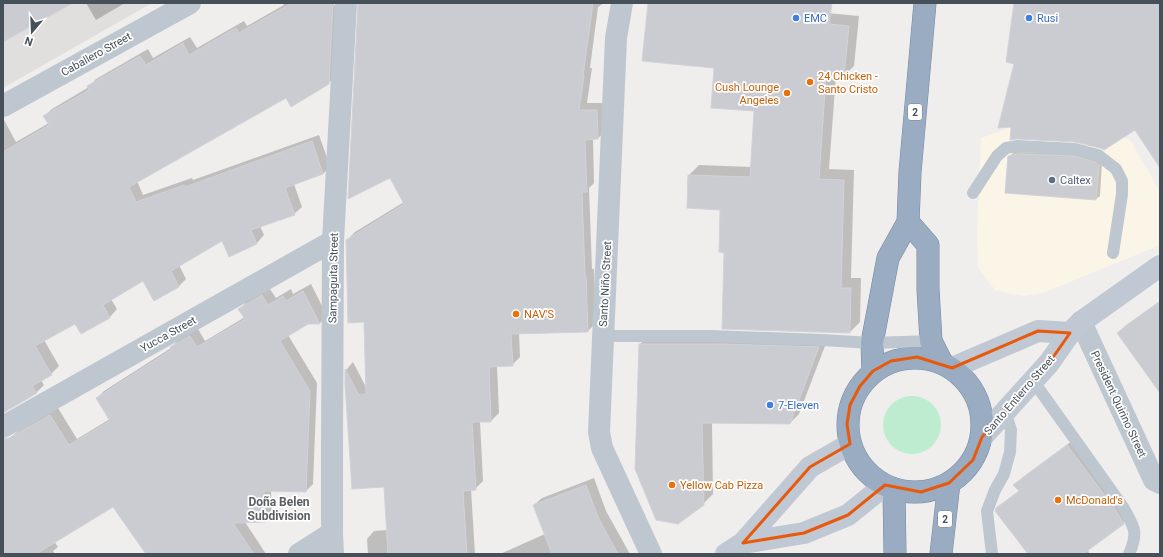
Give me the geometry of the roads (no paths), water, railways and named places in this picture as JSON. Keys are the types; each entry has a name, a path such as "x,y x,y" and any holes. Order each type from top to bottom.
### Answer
{"highway":[{"name":"2","path":"873,371 872,343 888,258 908,222 910,172 925,3"},
{"path":"908,222 928,245 928,289 932,341 947,365"},
{"path":"916,357 928,358 947,365 966,380 976,394 982,412 982,437 973,460 962,474 949,483 936,489 921,492 909,492 890,487 871,476 856,458 850,444 847,424 850,405 860,386 873,371 891,362 903,358 916,357"},
{"name":"2","path":"941,554 949,483"},
{"path":"890,487 895,554"}],"main road":[{"name":"Santo Entierro Street","path":"982,437 1034,382 1050,363 1075,327 1160,266"},
{"path":"947,365 1038,330 1075,327"},
{"path":"735,548 810,467 850,444"},
{"path":"735,548 804,533 848,515 890,487"}],"street":[{"name":"Caballero Street","path":"3,106 190,3"},
{"name":"Sampaguita Street","path":"333,544 333,241 346,3"},
{"name":"Santo Niño Street","path":"622,3 616,38 599,432 602,448 651,554"},
{"name":"Yucca Street","path":"3,427 333,241"},
{"name":"President Quirino Street","path":"1075,327 1154,480 1160,483"},
{"path":"299,554 333,544"}],"lane":[{"path":"973,193 997,156 1006,148 1018,146 1075,149 1098,155 1116,169 1122,181 1122,194 1113,253"},
{"path":"603,336 709,336 872,343 932,341"},
{"path":"1034,382 1123,507 1135,528 1134,543 1129,554"},
{"path":"992,554 987,511 995,490 1004,474 1010,452 1011,430 1005,411"}],"place":[{"name":"EMC","path":"796,18"},
{"name":"Rusi","path":"1029,18"},
{"name":"24 Chicken - Santo Cristo","path":"810,82"},
{"name":"Cush Lounge Angeles","path":"787,93"},
{"name":"Caltex","path":"1052,180"},
{"name":"NAV'S","path":"516,314"},
{"name":"7-Eleven","path":"770,405"},
{"name":"Yellow Cab Pizza","path":"672,485"},
{"name":"McDonald's","path":"1058,500"}],"district":[{"name":"Doña Belen Subdivision","path":"279,509"}]}
